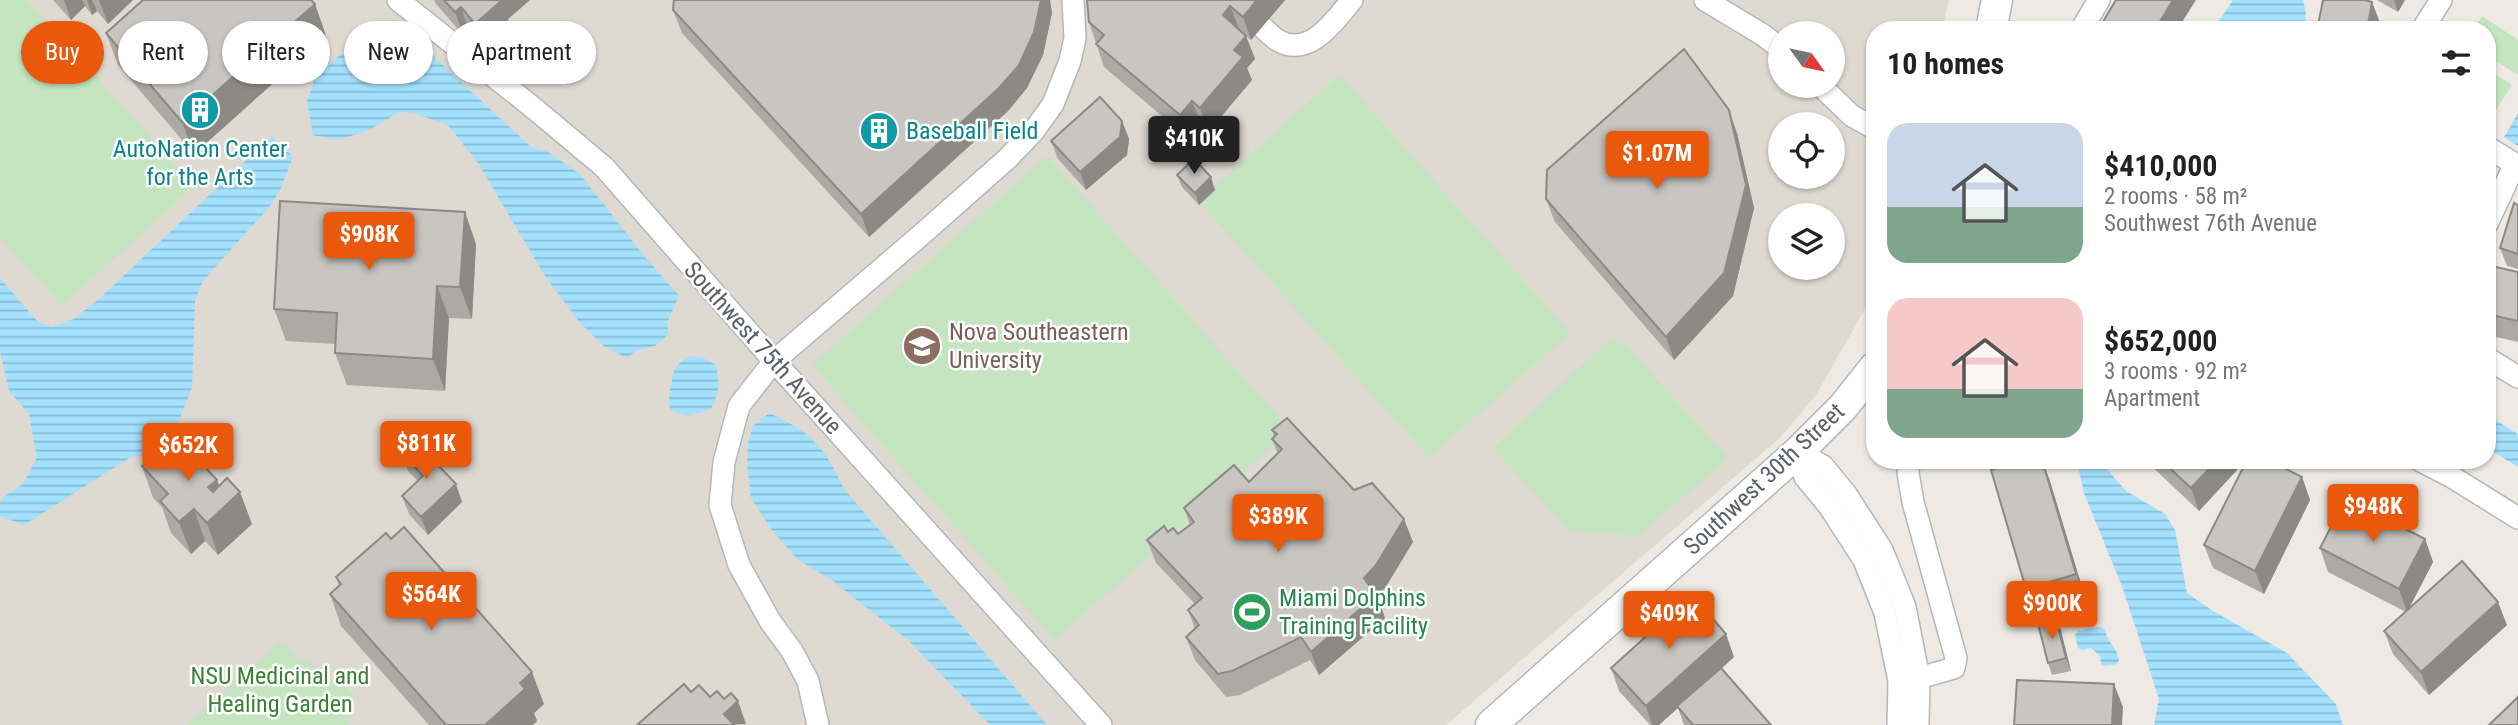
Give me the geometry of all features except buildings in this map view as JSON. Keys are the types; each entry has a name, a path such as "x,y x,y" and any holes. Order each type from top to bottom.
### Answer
{"street":[{"name":"Southwest 75th Avenue","path":"398,0 604,167 774,362 1101,725"},
{"path":"818,725 808,681 739,565 720,505 724,461 739,406 774,362 1016,150 1033,132 1053,104 1070,61 1075,38 1073,0"},
{"path":"1262,27 1280,42 1295,45 1312,42 1352,0"},
{"path":"1704,0 1768,39"},
{"path":"1976,21 1980,0"},
{"path":"1993,21 1997,0"},
{"path":"2086,21 2099,0"},
{"path":"2428,21 2441,0"},
{"path":"1834,98 1853,116 1866,123"},
{"path":"2496,153 2515,164 2496,205"},
{"path":"2496,364 2518,377"},
{"name":"Southwest 30th Street","path":"1491,725 1798,452 1843,407 1866,378"},
{"path":"1798,452 1824,466 1846,494 1882,550 1905,607 1919,678 1918,725"},
{"path":"1798,452 1805,477 1829,506 1864,560 1885,613 1899,681 1898,725"},
{"path":"1908,469 1913,502 1956,658 1954,668 1919,678"},
{"path":"2436,469 2518,519"}],"shaded area":[{"name":"Nova Southeastern University","path":"0,0 1949,0 1944,21 1866,21 1866,307 1816,395 1781,437 1446,725 0,725"}],"green space":[{"path":"0,0 26,0 45,21 21,21 21,84 102,84 194,186 62,306 0,237"},
{"path":"2496,25 2518,40 2518,75 2496,61"},
{"path":"1339,75 1570,333 1429,458 1199,201"},
{"path":"2496,75 2512,85 2496,110"},
{"path":"1047,156 1290,430 1055,640 812,365"},
{"path":"1608,341 1624,344 1728,458 1638,536 1570,531 1493,448"},
{"name":"NSU Medicinal and Healing Garden","path":"280,643 298,659 313,664 331,683 343,685 355,696 346,715 349,725 187,725"}],"water":[{"path":"2233,0 2303,0 2306,13 2305,21 2218,21"},
{"path":"344,53 344,84 433,84 433,56 447,69 447,84 463,84 530,146 548,152 580,174 679,296 667,323 669,334 655,346 637,350 627,358 605,347 580,323 545,276 478,163 448,125 413,113 400,112 367,131 338,140 313,135 307,102 313,84 330,84 330,64"},
{"path":"2518,113 2518,146 2504,137"},
{"path":"272,136 293,157 271,205 203,281 195,300 192,388 176,428 150,455 131,457 24,525 0,516 0,502 24,483 37,457 29,414 9,391 0,351 0,278 38,322 52,327 74,319 101,297"},
{"path":"691,356 702,357 716,365 718,387 711,409 685,415 670,409 670,394 675,368"},
{"path":"769,413 796,427 815,442 830,462 844,489 1047,725 990,725 910,642 833,581 797,559 771,529 751,498 747,464 748,444 753,426"},
{"path":"2496,421 2518,434 2518,467 2496,454"},
{"path":"2079,469 2107,469 2126,491 2165,514 2175,530 2187,593 2287,653 2336,704 2343,725 2154,725 2159,699 2123,589 2084,493"},
{"path":"2099,627 2105,629 2116,651 2119,660 2117,664 2101,664 2100,656 2091,648 2078,648 2075,635 2078,631"}],"place":[{"name":"AutoNation Center for the Arts","path":"200,110"},
{"name":"Baseball Field","path":"879,131"},
{"name":"Nova Southeastern University","path":"922,346"},
{"name":"Miami Dolphins Training Facility","path":"1252,612"}]}
